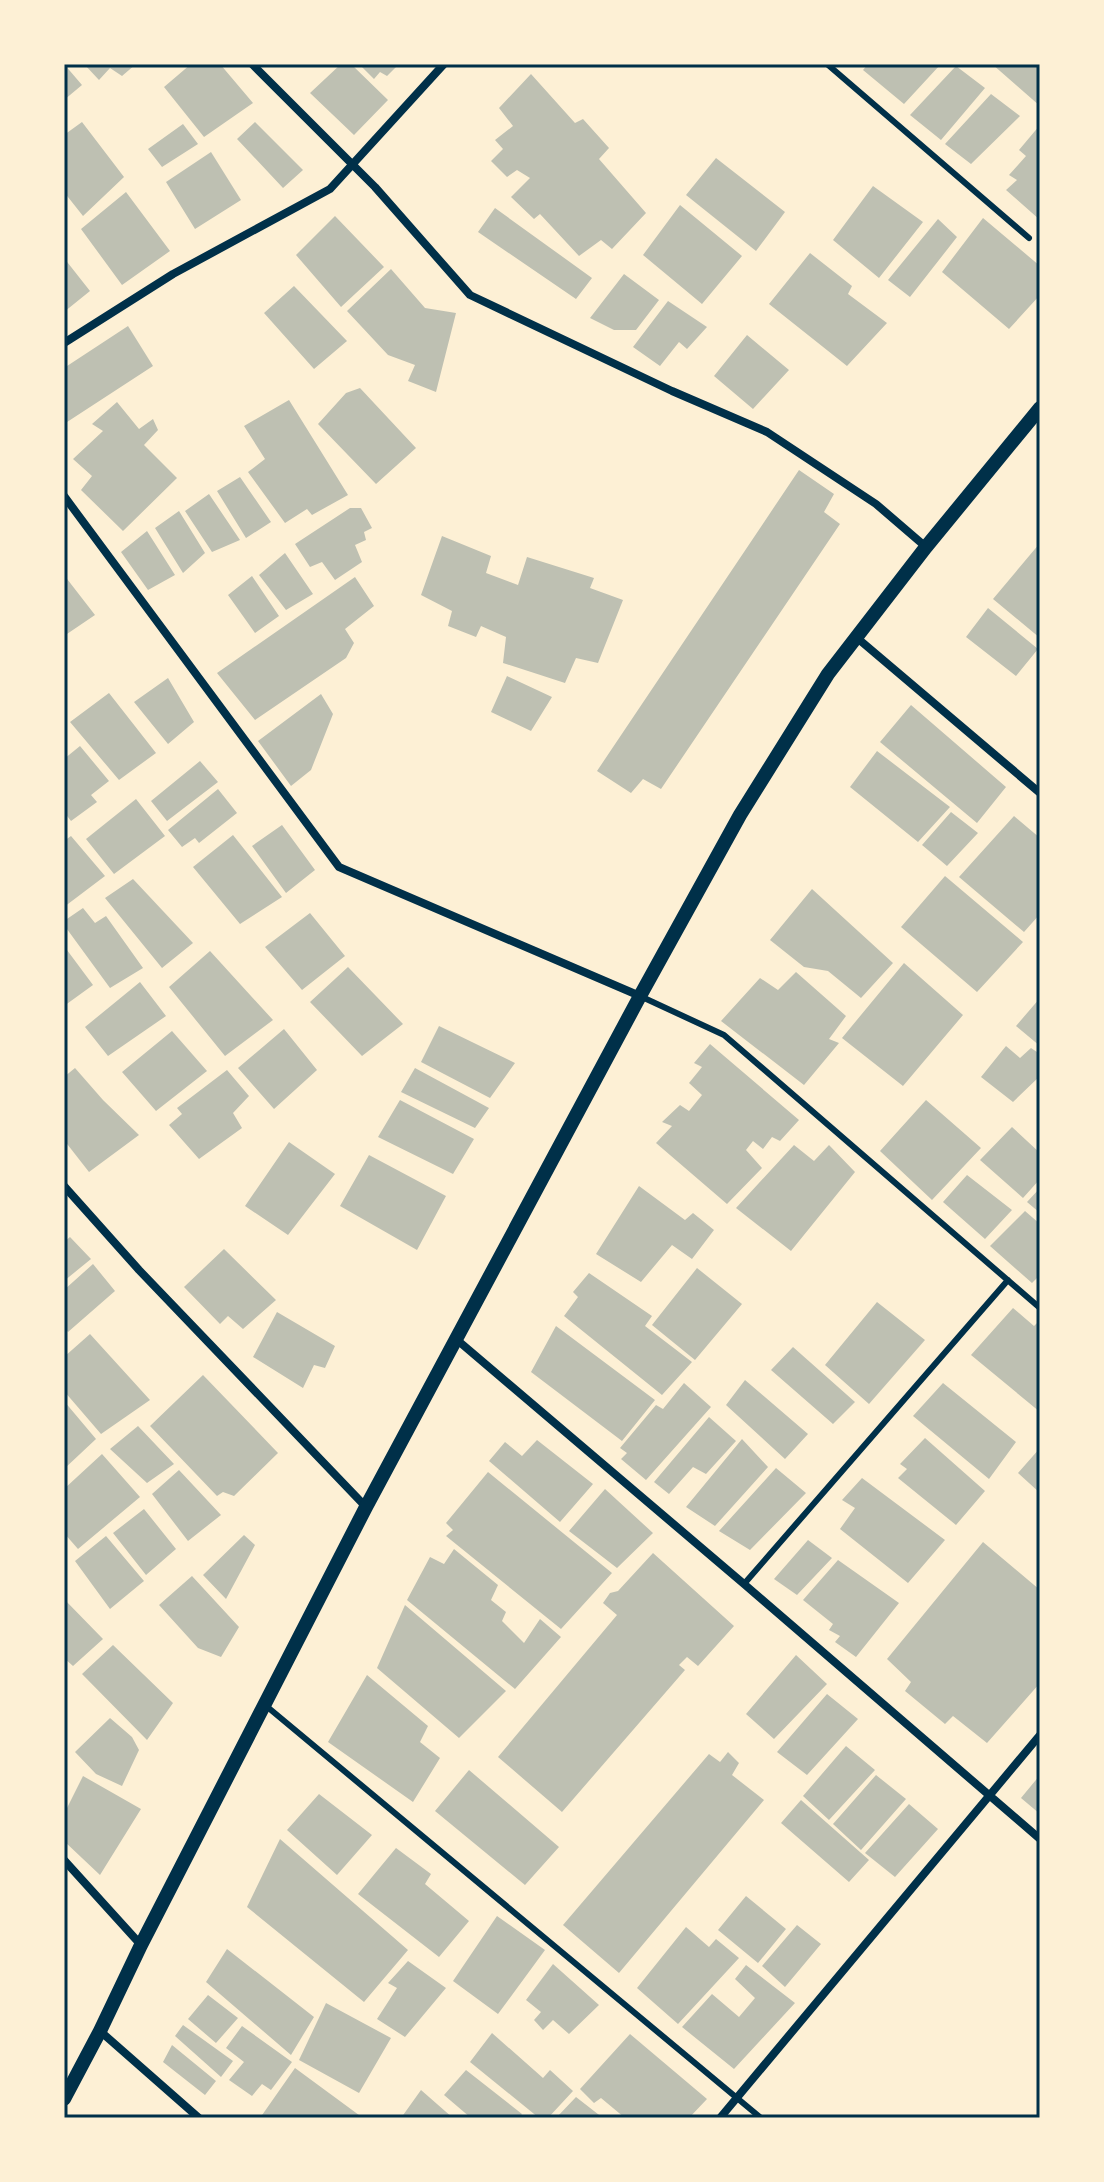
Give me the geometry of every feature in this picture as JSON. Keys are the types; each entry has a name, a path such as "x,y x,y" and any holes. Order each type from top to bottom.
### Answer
{"street":[{"path":"252,64 353,163 470,295 672,391 767,432 876,504 926,547"},
{"path":"64,343 173,274 330,189 444,64"},
{"path":"64,2099 366,1507 740,815 828,674 926,547 1040,408"},
{"path":"64,496 339,867 640,996"},
{"path":"856,637 1040,793"},
{"path":"64,1186 139,1270 366,1507"},
{"path":"456,1339 1040,1839"},
{"path":"720,2118 1040,1735"},
{"path":"64,1860 141,1945"},
{"path":"100,2031 199,2118"}],"lane":[{"path":"827,64 1029,238"},
{"path":"640,996 724,1035 1039,1306"},
{"path":"744,1584 1008,1280"},
{"path":"265,1705 761,2118"}],"building":[{"path":"64,64 82,85 64,100"},
{"path":"84,64 136,64 122,76 110,68 99,80"},
{"path":"191,64 220,64 253,103 204,137 164,87"},
{"path":"341,64 351,64 388,100 354,135 310,93"},
{"path":"359,64 399,64 387,76 380,72 374,79"},
{"path":"868,64 940,65 904,104 863,70"},
{"path":"992,64 1040,64 1040,106"},
{"path":"956,66 985,88 941,140 910,115"},
{"path":"531,74 575,123 583,119 609,148 599,159 646,213 612,249 601,240 579,256 540,214 534,219 511,197 530,178 517,170 507,177 491,161 503,149 495,140 513,126 499,108"},
{"path":"991,94 1020,116 971,164 945,144"},
{"path":"82,122 124,177 83,216 64,192 64,135"},
{"path":"255,122 303,170 283,188 237,139"},
{"path":"183,124 198,144 162,167 148,149"},
{"path":"1040,125 1040,220 1006,190 1017,180 1009,175 1026,156 1019,150"},
{"path":"211,152 241,200 195,229 166,182"},
{"path":"716,158 785,212 756,251 686,195"},
{"path":"873,186 923,222 879,278 833,240"},
{"path":"126,192 170,251 122,285 81,229"},
{"path":"680,205 742,256 702,304 643,255"},
{"path":"495,208 592,278 576,299 478,232"},
{"path":"335,216 384,267 341,307 296,255"},
{"path":"983,218 1040,266 1040,295 1009,329 942,272"},
{"path":"938,219 957,237 910,297 888,280"},
{"path":"810,253 852,286 848,294 887,323 847,366 769,304"},
{"path":"64,258 90,291 64,312"},
{"path":"391,269 425,308 456,313 436,392 408,381 415,365 388,355 347,311"},
{"path":"624,274 659,300 636,330 614,330 590,318"},
{"path":"294,286 347,341 314,369 264,313"},
{"path":"668,301 707,327 687,349 679,342 660,366 633,347"},
{"path":"128,326 153,366 64,424 64,368"},
{"path":"747,335 789,370 753,409 714,376"},
{"path":"360,388 416,448 376,484 318,424 346,393"},
{"path":"289,400 348,495 312,515 307,509 285,523 248,472 265,459 244,426"},
{"path":"117,402 139,429 153,419 158,430 144,445 177,478 123,531 81,490 92,476 73,459 103,431 92,424"},
{"path":"799,470 834,494 824,512 840,524 661,789 643,779 631,793 597,771"},
{"path":"240,477 271,522 246,538 217,491"},
{"path":"209,494 240,540 212,552 185,511"},
{"path":"350,508 361,508 372,528 364,532 366,540 355,545 362,562 335,580 322,562 310,567 295,544"},
{"path":"179,511 205,553 183,573 155,528"},
{"path":"147,531 175,575 148,590 121,552"},
{"path":"442,536 491,556 486,573 518,585 527,557 594,578 590,588 623,600 598,663 576,658 565,683 503,663 506,637 481,626 476,637 448,626 452,611 421,595"},
{"path":"1040,543 1040,638 993,599"},
{"path":"285,553 313,594 286,610 259,575"},
{"path":"64,575 95,615 64,636"},
{"path":"252,576 279,616 255,633 228,595"},
{"path":"355,577 374,606 345,629 354,643 346,658 255,720 217,673"},
{"path":"988,608 1038,649 1016,676 966,637"},
{"path":"507,676 552,697 531,731 491,712"},
{"path":"168,678 194,722 168,744 134,702"},
{"path":"109,693 156,753 119,780 70,722"},
{"path":"321,694 333,714 311,770 291,786 258,741"},
{"path":"911,705 1006,787 977,823 880,742"},
{"path":"80,746 109,781 91,795 97,802 71,821 64,812 64,759"},
{"path":"877,751 950,807 918,842 850,787"},
{"path":"200,761 218,782 167,821 151,801"},
{"path":"218,789 237,813 199,843 195,838 182,847 168,830"},
{"path":"136,799 165,836 114,874 86,839"},
{"path":"951,812 978,833 947,866 922,845"},
{"path":"1014,816 1040,838 1040,914 1024,932 959,877"},
{"path":"282,825 315,870 286,893 252,846"},
{"path":"233,835 282,897 240,924 193,867"},
{"path":"71,836 105,876 64,907 64,841"},
{"path":"945,876 1023,942 977,992 901,927"},
{"path":"133,879 193,943 162,968 105,898"},
{"path":"812,889 893,963 861,998 828,971 804,967 770,940"},
{"path":"83,908 95,923 106,916 143,968 110,988 64,925 64,921"},
{"path":"310,913 345,956 302,990 265,947"},
{"path":"64,946 93,985 64,1006"},
{"path":"210,951 273,1020 225,1056 169,987"},
{"path":"904,963 963,1015 903,1086 842,1038"},
{"path":"348,967 403,1024 362,1056 310,1002"},
{"path":"796,972 846,1016 829,1039 839,1043 804,1085 721,1021 760,978 778,990"},
{"path":"140,982 166,1016 108,1056 85,1027"},
{"path":"1040,998 1040,1046 1016,1026"},
{"path":"439,1026 515,1063 490,1098 421,1062"},
{"path":"284,1029 317,1070 274,1109 238,1068"},
{"path":"172,1031 207,1071 156,1111 122,1072"},
{"path":"710,1044 799,1120 780,1141 772,1137 763,1149 753,1141 746,1150 762,1168 727,1204 656,1143 672,1126 662,1122 680,1105 689,1111 702,1095 689,1083 702,1067 694,1063"},
{"path":"1006,1046 1020,1058 1031,1048 1040,1054 1040,1076 1013,1102 981,1077"},
{"path":"75,1068 139,1135 89,1172 64,1140 64,1077"},
{"path":"415,1068 489,1108 475,1128 401,1092"},
{"path":"227,1070 249,1096 233,1113 242,1128 199,1159 169,1125 182,1114 177,1108"},
{"path":"400,1100 474,1139 453,1174 378,1137"},
{"path":"926,1100 981,1148 932,1200 880,1151"},
{"path":"1012,1127 1040,1153 1040,1179 1023,1198 980,1160"},
{"path":"289,1142 335,1174 288,1235 245,1206"},
{"path":"794,1145 814,1161 829,1145 855,1172 791,1251 736,1208"},
{"path":"369,1155 446,1196 417,1250 340,1206"},
{"path":"967,1175 1012,1210 985,1239 943,1202"},
{"path":"639,1186 685,1220 693,1213 714,1230 692,1259 672,1245 641,1282 596,1254"},
{"path":"1040,1188 1040,1213 1027,1202"},
{"path":"1025,1211 1040,1224 1040,1275 1032,1283 990,1246"},
{"path":"70,1237 91,1259 64,1281 64,1242"},
{"path":"224,1249 276,1300 243,1329 228,1316 220,1324 184,1287"},
{"path":"93,1264 115,1291 68,1332 64,1327 64,1290"},
{"path":"697,1268 742,1304 695,1360 652,1325"},
{"path":"589,1273 652,1316 645,1326 692,1362 662,1395 564,1316 578,1297 573,1292"},
{"path":"877,1302 925,1340 869,1404 825,1365"},
{"path":"1013,1308 1034,1326 1040,1320 1040,1412 971,1355"},
{"path":"277,1312 335,1346 325,1368 314,1365 303,1388 253,1357"},
{"path":"556,1326 655,1400 622,1441 531,1372"},
{"path":"90,1334 150,1400 101,1434 64,1391 64,1357"},
{"path":"793,1347 855,1402 833,1424 771,1370"},
{"path":"203,1375 278,1453 234,1496 223,1492 217,1496 150,1426"},
{"path":"745,1380 808,1434 785,1459 726,1405"},
{"path":"684,1383 711,1407 646,1480 621,1459 627,1453 620,1448 656,1405 663,1409"},
{"path":"943,1383 1016,1442 989,1479 913,1416"},
{"path":"64,1401 96,1439 64,1469"},
{"path":"709,1417 736,1441 706,1474 693,1467 669,1494 654,1482"},
{"path":"138,1426 174,1464 147,1483 110,1449"},
{"path":"925,1438 985,1491 956,1525 898,1478 907,1469 900,1464"},
{"path":"742,1439 768,1467 715,1526 686,1507"},
{"path":"537,1440 593,1484 560,1522 489,1461 505,1442 522,1456"},
{"path":"1040,1448 1040,1493 1018,1473"},
{"path":"102,1454 140,1497 78,1549 64,1533 64,1489"},
{"path":"776,1468 806,1493 750,1550 719,1531"},
{"path":"179,1470 221,1515 188,1541 152,1494"},
{"path":"488,1472 612,1573 561,1629 446,1536 453,1530 446,1523"},
{"path":"862,1478 945,1540 908,1583 840,1529 855,1508 842,1500"},
{"path":"605,1489 653,1533 617,1568 569,1531"},
{"path":"144,1509 176,1549 146,1575 113,1533"},
{"path":"244,1535 255,1545 226,1599 203,1575"},
{"path":"106,1536 144,1581 110,1609 75,1561"},
{"path":"808,1540 832,1558 797,1595 774,1579"},
{"path":"983,1542 1040,1590 1040,1683 987,1743 953,1716 945,1724 905,1691 911,1682 887,1659"},
{"path":"454,1549 498,1585 491,1600 506,1612 502,1621 524,1643 540,1619 561,1637 515,1689 407,1600 430,1557 444,1564"},
{"path":"653,1553 734,1626 698,1666 687,1657 679,1665 685,1670 562,1812 498,1757 617,1615 603,1603 610,1593 618,1591"},
{"path":"838,1560 899,1603 856,1657 835,1642 840,1636 829,1630 833,1624 803,1600"},
{"path":"192,1576 239,1627 221,1657 198,1648 159,1605"},
{"path":"64,1599 103,1639 73,1666 64,1658"},
{"path":"405,1605 506,1691 459,1738 377,1668"},
{"path":"113,1645 173,1703 147,1740 82,1674"},
{"path":"796,1655 827,1684 774,1739 746,1714"},
{"path":"367,1675 428,1726 420,1742 440,1758 413,1802 328,1742"},
{"path":"827,1694 858,1719 807,1775 777,1752"},
{"path":"110,1718 132,1737 139,1750 122,1786 96,1774 75,1752"},
{"path":"846,1746 875,1770 829,1820 803,1796"},
{"path":"728,1752 739,1763 732,1775 764,1800 619,1973 563,1925 709,1754 720,1762"},
{"path":"469,1770 559,1847 525,1885 435,1811"},
{"path":"876,1775 906,1799 861,1850 833,1824"},
{"path":"1040,1775 1040,1814 1021,1798"},
{"path":"83,1776 141,1809 100,1875 64,1841 64,1814"},
{"path":"319,1794 372,1835 337,1875 287,1830"},
{"path":"801,1800 869,1860 849,1882 781,1823"},
{"path":"909,1804 938,1829 895,1877 865,1853"},
{"path":"280,1839 408,1950 364,2002 247,1907"},
{"path":"396,1848 431,1874 425,1884 469,1921 439,1957 358,1894"},
{"path":"746,1896 786,1929 758,1963 718,1930"},
{"path":"497,1916 545,1950 498,2014 453,1981"},
{"path":"797,1925 821,1944 785,1987 762,1966"},
{"path":"686,1927 709,1947 716,1939 739,1958 678,2024 637,1988"},
{"path":"227,1949 314,2017 291,2055 206,1982"},
{"path":"408,1961 446,1988 405,2037 377,2019 397,1988 388,1983"},
{"path":"553,1964 599,2005 569,2034 553,2020 543,2030 534,2020 541,2012 526,2000"},
{"path":"746,1965 795,2003 734,2069 682,2027 712,1994 739,2017 755,1998 735,1979"},
{"path":"208,1995 238,2018 216,2043 188,2019"},
{"path":"326,2003 391,2038 359,2093 299,2060"},
{"path":"183,2025 233,2061 221,2077 175,2036"},
{"path":"242,2026 292,2062 271,2090 262,2084 252,2096 229,2080 244,2062 226,2048"},
{"path":"492,2033 543,2078 550,2070 573,2091 548,2118 539,2118 470,2062"},
{"path":"630,2034 707,2099 689,2118 625,2118 601,2098 594,2103 580,2089"},
{"path":"172,2045 216,2081 205,2095 163,2062"},
{"path":"295,2068 363,2118 260,2118"},
{"path":"466,2070 522,2114 519,2118 471,2118 444,2095"},
{"path":"421,2090 453,2118 401,2118"},
{"path":"576,2097 603,2118 556,2118"}]}
